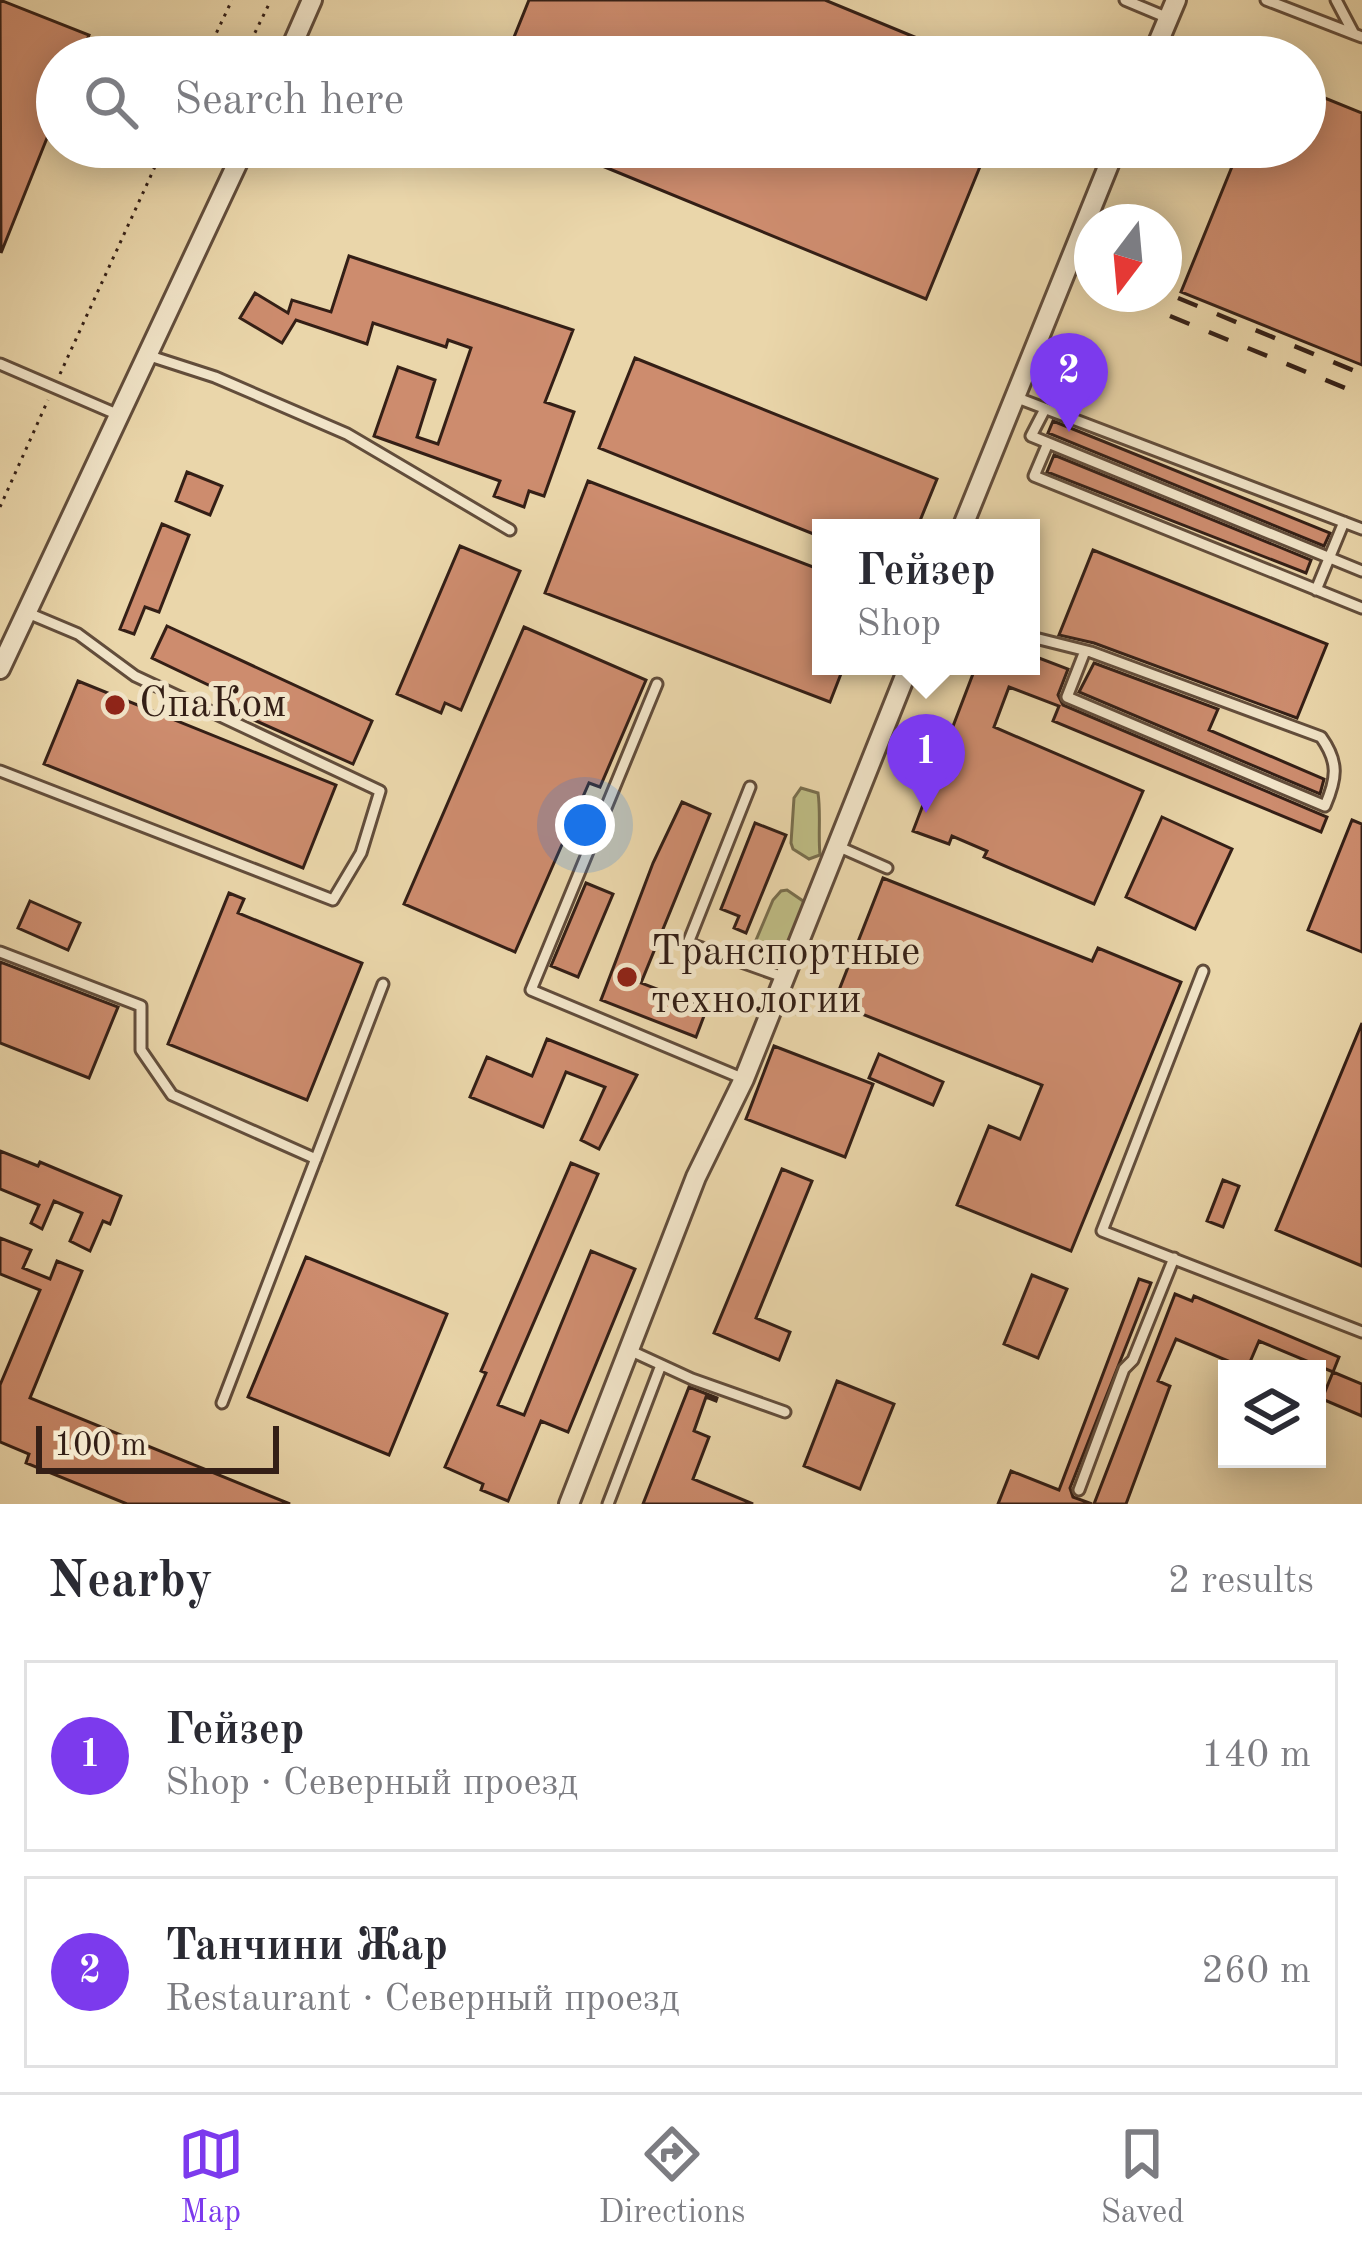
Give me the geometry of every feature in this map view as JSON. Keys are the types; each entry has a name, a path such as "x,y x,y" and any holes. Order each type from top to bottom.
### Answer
{"street":[{"path":"296,36 312,0"},
{"path":"0,669 235,168"},
{"path":"966,519 1108,168"},
{"path":"568,1504 696,1177 777,1000 905,675"}],"lane":[{"path":"1125,0 1172,9"},
{"path":"1266,0 1358,35"},
{"path":"1336,0 1358,35"},
{"path":"150,356 215,377 347,434 510,530"},
{"path":"0,364 121,416"},
{"path":"1015,397 1362,529"},
{"path":"1046,409 1031,436 1362,571"},
{"path":"1048,443 1034,476 1362,608"},
{"path":"1316,590 1344,522"},
{"path":"0,770 333,900 361,854 380,791 135,676 78,634 28,613"},
{"path":"1040,640 1085,650 1321,737 1333,754 1336,770 1325,806 1066,698 1085,650"},
{"path":"657,684 531,990 744,1079"},
{"path":"750,787 688,943 785,977"},
{"path":"837,846 887,868"},
{"path":"0,952 141,1006 141,1050 172,1095 316,1160"},
{"path":"1203,971 1102,1231 1362,1332"},
{"path":"222,1403 383,985"},
{"path":"777,1000 798,1008"},
{"path":"1079,1490 1124,1369 1133,1360 1174,1258"},
{"path":"629,1350 784,1412"},
{"path":"608,1504 662,1365"}],"path":[{"path":"215,36 232,0"},
{"path":"253,36 270,2"},
{"path":"0,507 154,168"}],"shaded area":[{"path":"801,788 818,793 819,801 820,855 809,859 791,843 794,798"},
{"path":"787,890 804,906 783,958 757,962 751,952 773,900"}],"building":[{"path":"0,0 89,35 36,36 36,166 1,253"},
{"path":"529,0 825,0 912,36 514,36"},
{"path":"1326,98 1362,113 1362,365 1182,292 1231,168 1326,168"},
{"path":"607,168 979,168 926,299"},
{"path":"349,256 573,330 545,402 574,412 544,496 529,491 524,507 494,496 500,481 374,436 398,367 435,380 417,437 438,444 471,348 448,340 446,347 373,323 367,344 296,320 282,343 240,318 255,293 288,313 292,300 331,312"},
{"path":"635,358 937,479 921,519 812,519 812,533 599,448"},
{"path":"1053,421 1330,533 1324,546 1048,433"},
{"path":"1054,455 1311,560 1306,573 1047,472"},
{"path":"187,472 222,486 210,515 176,501"},
{"path":"588,481 812,567 812,675 840,675 830,702 545,593"},
{"path":"162,524 189,535 159,612 145,607 134,634 120,629"},
{"path":"460,546 520,571 461,710 445,703 441,713 397,694"},
{"path":"1093,550 1327,644 1297,718 1094,643 1059,635"},
{"path":"167,626 372,721 353,764 218,704 223,692 152,658"},
{"path":"524,627 646,680 600,787 589,783 515,952 404,904"},
{"path":"1040,658 1068,669 1058,695 1063,705 1327,817 1321,832 1053,721 1059,706 1009,687 994,727 1143,791 1094,904 984,857 987,851 952,836 949,844 913,831 973,675 1040,675"},
{"path":"1094,663 1218,709 1209,730 1324,779 1320,794 1079,692"},
{"path":"78,681 336,785 303,868 44,764"},
{"path":"682,802 710,814 641,983 707,1008 696,1037 601,1000 653,863"},
{"path":"1162,817 1232,849 1195,929 1126,897"},
{"path":"1352,820 1362,824 1362,952 1308,930"},
{"path":"755,823 786,835 746,933 734,928 739,916 721,909"},
{"path":"883,878 1092,961 1098,948 1181,982 1071,1251 957,1205 989,1126 1020,1139 1042,1085 834,1003"},
{"path":"586,883 613,894 578,977 551,966"},
{"path":"229,893 244,899 238,913 362,963 307,1100 168,1044"},
{"path":"30,901 80,923 68,950 18,928"},
{"path":"0,962 118,1007 89,1078 0,1043"},
{"path":"1362,1023 1362,1266 1276,1230"},
{"path":"547,1039 637,1075 599,1149 581,1140 605,1087 566,1072 543,1127 470,1097 487,1057 532,1076"},
{"path":"774,1046 873,1084 845,1157 746,1119"},
{"path":"879,1054 943,1082 933,1105 869,1078"},
{"path":"0,1151 38,1166 40,1162 121,1196 110,1224 103,1221 90,1251 70,1241 82,1213 54,1201 42,1229 31,1223 39,1205 0,1189"},
{"path":"571,1163 598,1174 498,1405 524,1415 591,1251 635,1269 568,1432 541,1421 508,1501 445,1467"},
{"path":"782,1169 812,1181 756,1318 790,1332 779,1360 714,1333"},
{"path":"1223,1180 1239,1186 1223,1227 1207,1221"},
{"path":"0,1238 31,1250 23,1268 50,1279 57,1261 82,1271 30,1398 290,1504 127,1504 26,1463 29,1454 0,1442 0,1385 40,1290 0,1274"},
{"path":"306,1257 447,1314 389,1455 248,1397"},
{"path":"1032,1275 1067,1289 1038,1358 1004,1344"},
{"path":"1139,1279 1151,1283 1070,1488 1073,1497 1092,1504 998,1504 1011,1471 1059,1490"},
{"path":"1175,1294 1192,1301 1194,1296 1339,1357 1333,1372 1326,1369 1326,1360 1304,1360 1259,1341 1251,1360 1226,1360 1176,1339 1158,1381 1170,1386 1126,1504 1094,1504"},
{"path":"1333,1372 1362,1384 1362,1416 1326,1401"},
{"path":"837,1381 894,1404 860,1489 804,1466"},
{"path":"689,1387 717,1398 706,1397 694,1431 709,1437 693,1479 753,1504 643,1504"}],"railway":[{"path":"1182,300 1362,374"},
{"path":"1170,316 1362,395"}],"place":[{"name":"Танчини Жар","path":"1069,432"},
{"name":"СпаКом","path":"115,705"},
{"name":"Гейзер","path":"926,813"},
{"name":"Транспортные технологии","path":"627,977"}]}
